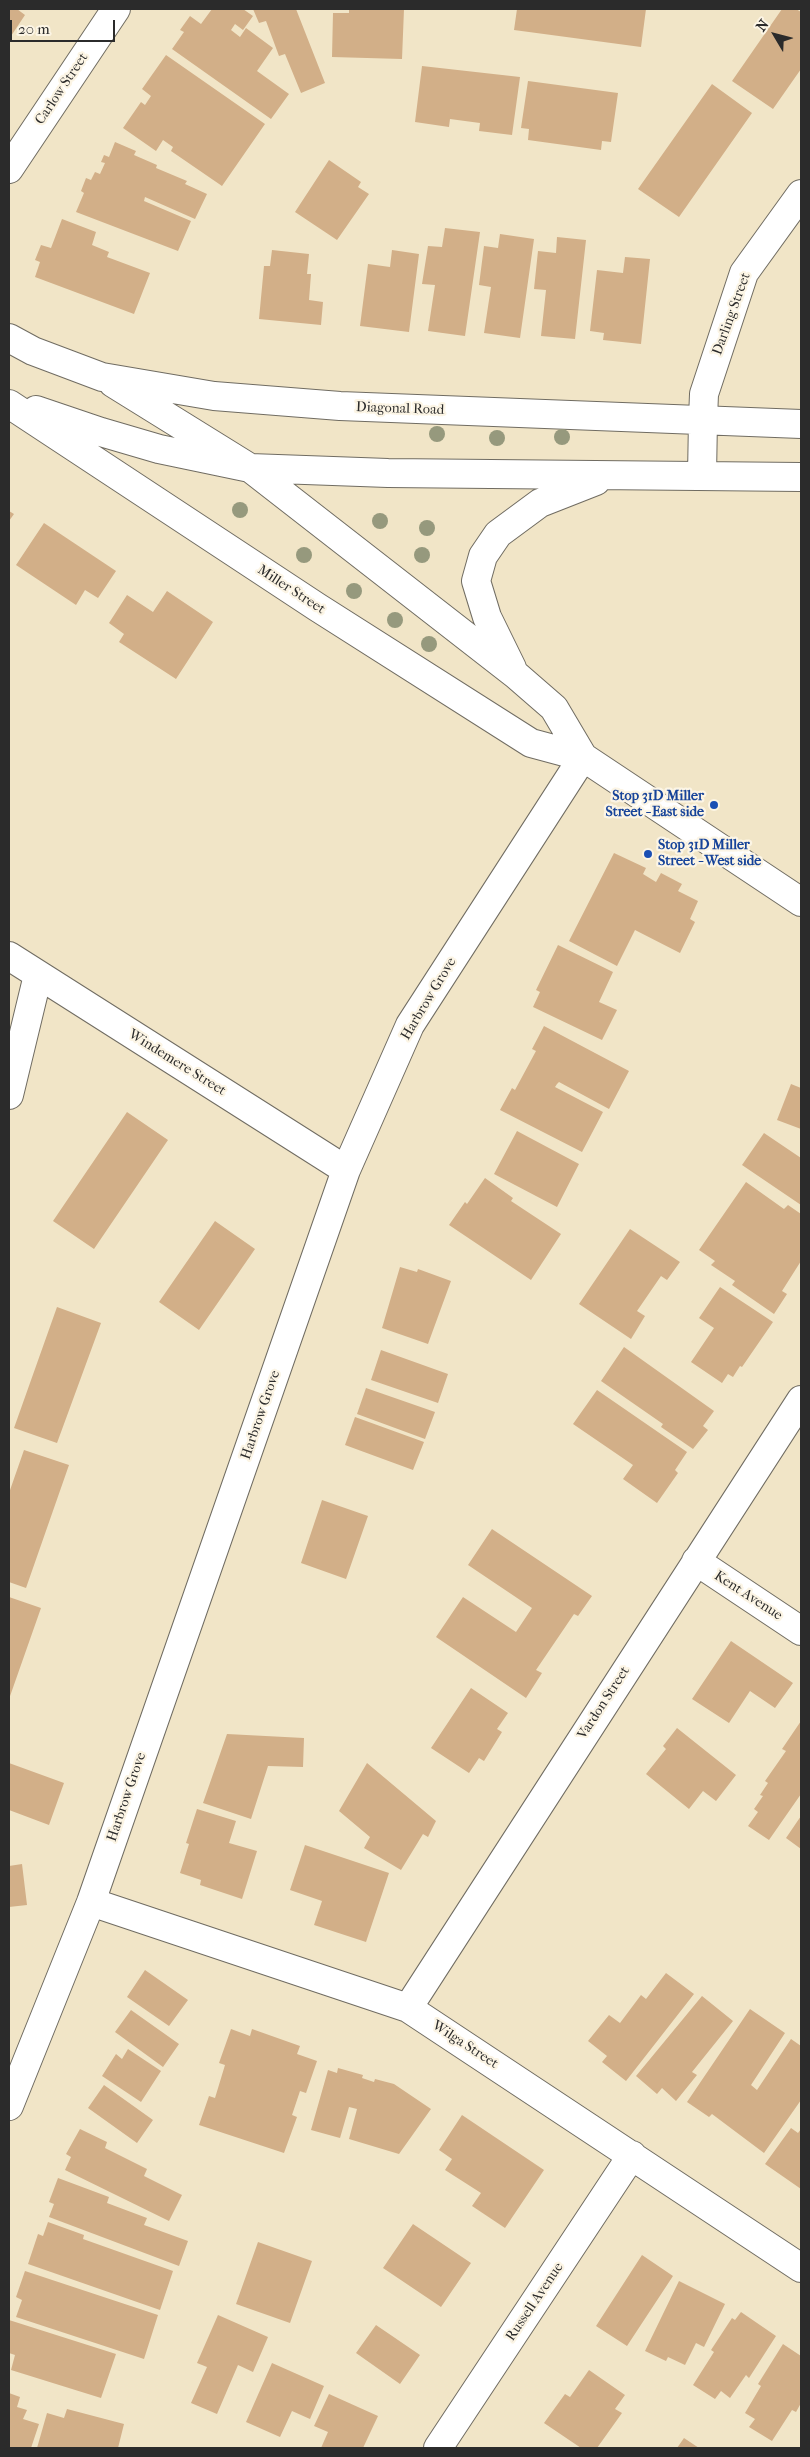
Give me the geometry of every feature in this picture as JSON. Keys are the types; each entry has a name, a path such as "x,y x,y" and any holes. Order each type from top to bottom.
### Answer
{"street":[{"name":"Carlow Street","path":"9,169 116,9"},
{"name":"Darling Street","path":"702,476 704,394 744,273 801,194"},
{"name":"Diagonal Road","path":"9,338 33,351 102,377 214,396 340,406 801,424"},
{"name":"Miller Street","path":"102,377 250,468 516,675 554,708 583,757"},
{"name":"Miller Street","path":"9,402 309,602 531,743 583,757 801,902"},
{"path":"9,402 151,446 250,468 388,473 801,477"},
{"path":"516,675 487,617 476,581 483,556 498,534 540,503 609,476"},
{"name":"Harbrow Grove","path":"9,2106 14,2076 91,1902 346,1170 410,1026 583,757"},
{"name":"Windemere Street","path":"9,956 346,1170"},
{"path":"9,1095 38,975"},
{"name":"Vardon Street","path":"408,2008 801,1400"},
{"name":"Kent Avenue","path":"696,1561 801,1631"},
{"name":"Wilga Street","path":"91,1902 408,2008 801,2268"},
{"name":"Russell Avenue","path":"438,2448 632,2155"}],"building":[{"path":"9,9 17,9 25,15 9,39"},
{"path":"212,9 243,9 253,16 243,30 235,24 231,30 240,37 246,28 273,48 257,71 289,94 271,119 172,49 184,32 180,30 190,16 201,24"},
{"path":"253,9 296,9 325,83 301,93 285,54 279,56 266,21 259,23"},
{"path":"349,9 404,9 402,59 332,57 333,13 349,13"},
{"path":"517,9 646,9 641,47 514,30"},
{"path":"782,9 796,9 801,12 801,69 773,109 732,81"},
{"path":"166,55 265,124 222,186 171,151 173,147 163,140 156,151 123,128 141,102 145,105 151,96 142,89"},
{"path":"422,66 520,77 512,135 479,131 480,123 450,119 449,127 415,122"},
{"path":"528,81 618,93 611,142 602,141 601,150 528,140 529,129 521,128"},
{"path":"712,84 752,113 679,217 638,189"},
{"path":"115,142 136,151 134,155 157,165 156,168 187,181 185,184 207,194 195,219 145,197 144,201 191,221 178,251 76,212 84,193 81,191 86,178 91,180 95,172 100,174 105,163 101,162 104,155 109,157"},
{"path":"329,160 361,182 358,187 369,194 337,240 295,212"},
{"path":"62,219 96,232 92,245 109,252 107,257 150,273 134,314 35,277 40,262 35,260 41,245 51,248"},
{"path":"445,228 480,232 465,336 428,331 435,285 422,284 428,246 442,247"},
{"path":"500,234 534,239 520,338 484,333 491,287 479,285 484,246 498,248"},
{"path":"557,237 586,240 575,339 541,336 546,290 534,289 538,251 556,253"},
{"path":"272,250 309,254 307,274 311,274 309,300 323,302 321,325 259,319 264,266 270,266"},
{"path":"392,250 419,254 409,332 360,326 368,264 390,267"},
{"path":"625,257 650,259 641,344 603,340 604,333 590,331 597,270 623,273"},
{"path":"9,511 14,514 9,521"},
{"path":"44,523 116,571 98,598 85,590 76,605 16,565"},
{"path":"167,591 213,622 176,679 119,642 124,634 109,623 127,595 153,612"},
{"path":"614,853 646,868 643,874 656,882 661,873 682,884 678,891 698,901 690,919 695,922 680,953 635,930 617,966 569,941"},
{"path":"558,945 613,972 599,1002 617,1010 602,1040 533,1007 540,992 536,990"},
{"path":"544,1026 629,1071 609,1109 559,1082 555,1087 603,1112 582,1152 500,1110 512,1088 515,1090 536,1051 532,1049"},
{"path":"791,1084 801,1088 801,1129 777,1120"},
{"path":"127,1112 168,1140 94,1249 53,1221"},
{"path":"517,1131 579,1164 557,1207 494,1174"},
{"path":"764,1133 801,1158 801,1205 742,1165"},
{"path":"485,1178 513,1198 511,1201 561,1234 531,1280 449,1225 465,1202 467,1204"},
{"path":"746,1182 784,1209 788,1205 801,1214 801,1261 782,1291 787,1294 774,1314 732,1285 735,1281 711,1265 715,1261 699,1250"},
{"path":"215,1221 255,1249 199,1330 159,1302"},
{"path":"630,1229 680,1262 667,1280 661,1276 637,1311 645,1316 631,1339 579,1304"},
{"path":"400,1267 417,1272 418,1269 451,1281 428,1344 382,1328"},
{"path":"720,1287 773,1322 742,1367 740,1366 733,1377 728,1374 722,1383 691,1362 714,1328 699,1318"},
{"path":"57,1307 101,1323 57,1443 14,1428"},
{"path":"624,1347 714,1411 703,1426 708,1430 693,1449 661,1427 663,1424 601,1381"},
{"path":"381,1350 448,1374 438,1403 371,1380"},
{"path":"366,1388 435,1412 425,1439 357,1414"},
{"path":"597,1390 687,1452 675,1470 678,1473 657,1503 623,1479 633,1465 573,1424"},
{"path":"355,1417 424,1442 413,1470 345,1445"},
{"path":"24,1450 69,1465 26,1588 9,1582 9,1493"},
{"path":"322,1500 368,1516 346,1579 301,1563"},
{"path":"492,1529 592,1596 578,1616 574,1614 536,1670 542,1673 526,1698 436,1637 463,1597 516,1632 532,1608 468,1565"},
{"path":"9,1597 41,1608 9,1699"},
{"path":"731,1641 793,1683 775,1708 750,1691 729,1723 692,1699"},
{"path":"471,1688 508,1713 497,1729 502,1732 484,1761 479,1758 469,1773 431,1748"},
{"path":"801,1721 801,1794 769,1840 748,1826 758,1812 754,1809 763,1796 760,1795 768,1783 765,1781 786,1751 782,1749"},
{"path":"677,1728 736,1775 716,1801 703,1791 689,1809 646,1774 666,1749 663,1746"},
{"path":"227,1734 304,1738 303,1767 268,1766 251,1819 203,1803"},
{"path":"9,1763 64,1783 49,1825 9,1810"},
{"path":"367,1763 436,1821 428,1837 423,1834 401,1870 364,1848 370,1837 339,1811"},
{"path":"197,1809 236,1821 229,1843 257,1851 242,1899 200,1885 201,1880 180,1873 189,1844 186,1843"},
{"path":"801,1816 801,1849 786,1838"},
{"path":"305,1845 389,1873 366,1942 314,1925 322,1901 290,1890"},
{"path":"22,1864 27,1905 9,1907 9,1866"},
{"path":"145,1970 188,2000 169,2026 127,1997"},
{"path":"666,1973 694,1994 626,2081 602,2062 607,2056 588,2041 609,2015 620,2023 641,1995 646,1999"},
{"path":"702,1996 733,2021 692,2072 697,2075 676,2101 662,2088 657,2094 636,2076"},
{"path":"750,2009 785,2033 751,2085 757,2090 791,2039 801,2046 801,2100 764,2153 712,2114 709,2117 687,2102"},
{"path":"131,2010 179,2044 163,2067 115,2032"},
{"path":"231,2029 250,2036 252,2029 300,2046 297,2054 317,2061 306,2093 300,2091 292,2115 297,2117 284,2153 199,2125 209,2096 215,2098 225,2065 219,2063"},
{"path":"128,2049 161,2071 141,2102 102,2076 116,2054 122,2059"},
{"path":"338,2068 363,2075 362,2078 374,2082 375,2079 394,2084 431,2109 399,2154 349,2139 357,2109 349,2107 340,2138 311,2130 328,2070 337,2073"},
{"path":"104,2085 153,2120 137,2143 88,2108"},
{"path":"462,2115 544,2170 505,2228 472,2206 481,2193 445,2170 452,2159 439,2150"},
{"path":"791,2128 798,2133 801,2129 801,2189 765,2164"},
{"path":"80,2129 107,2142 105,2148 147,2169 144,2176 182,2195 169,2221 65,2170 71,2157 66,2154"},
{"path":"58,2178 109,2197 107,2203 147,2218 144,2225 188,2241 179,2266 49,2217 54,2204 49,2202"},
{"path":"48,2222 84,2235 83,2239 173,2271 160,2310 28,2264 38,2234 43,2236"},
{"path":"413,2224 471,2263 441,2307 383,2268"},
{"path":"258,2242 312,2261 290,2323 236,2304"},
{"path":"642,2255 673,2276 627,2346 596,2326"},
{"path":"25,2271 158,2315 144,2359 16,2317 22,2300 16,2297"},
{"path":"679,2281 725,2304 704,2347 696,2343 685,2365 668,2357 666,2361 645,2351"},
{"path":"741,2312 776,2336 749,2378 746,2375 730,2398 721,2391 715,2399 693,2385 714,2352 711,2350 732,2318 735,2320"},
{"path":"218,2315 268,2337 253,2372 238,2365 217,2414 191,2403 207,2367 197,2363"},
{"path":"9,2320 116,2354 101,2398 11,2370 15,2355 9,2353"},
{"path":"376,2325 420,2355 400,2384 356,2353"},
{"path":"783,2344 801,2356 801,2403 796,2412 792,2410 772,2441 749,2427 755,2419 745,2413 761,2386 758,2384"},
{"path":"272,2363 324,2386 310,2419 292,2411 280,2437 246,2422"},
{"path":"589,2370 625,2395 615,2409 622,2413 597,2448 581,2448 544,2423 565,2394 570,2397"},
{"path":"9,2393 20,2397 17,2407 27,2410 23,2419 39,2424 31,2448 9,2448"},
{"path":"329,2394 378,2416 363,2448 321,2448 328,2432 314,2426"},
{"path":"67,2409 124,2424 118,2448 37,2448 47,2413 64,2418"},
{"path":"684,2438 699,2448 677,2448"}],"place":[{"name":"Stop 31D Miller Street - East side","path":"714,805"},
{"name":"Stop 31D Miller Street - West side","path":"648,854"}]}
